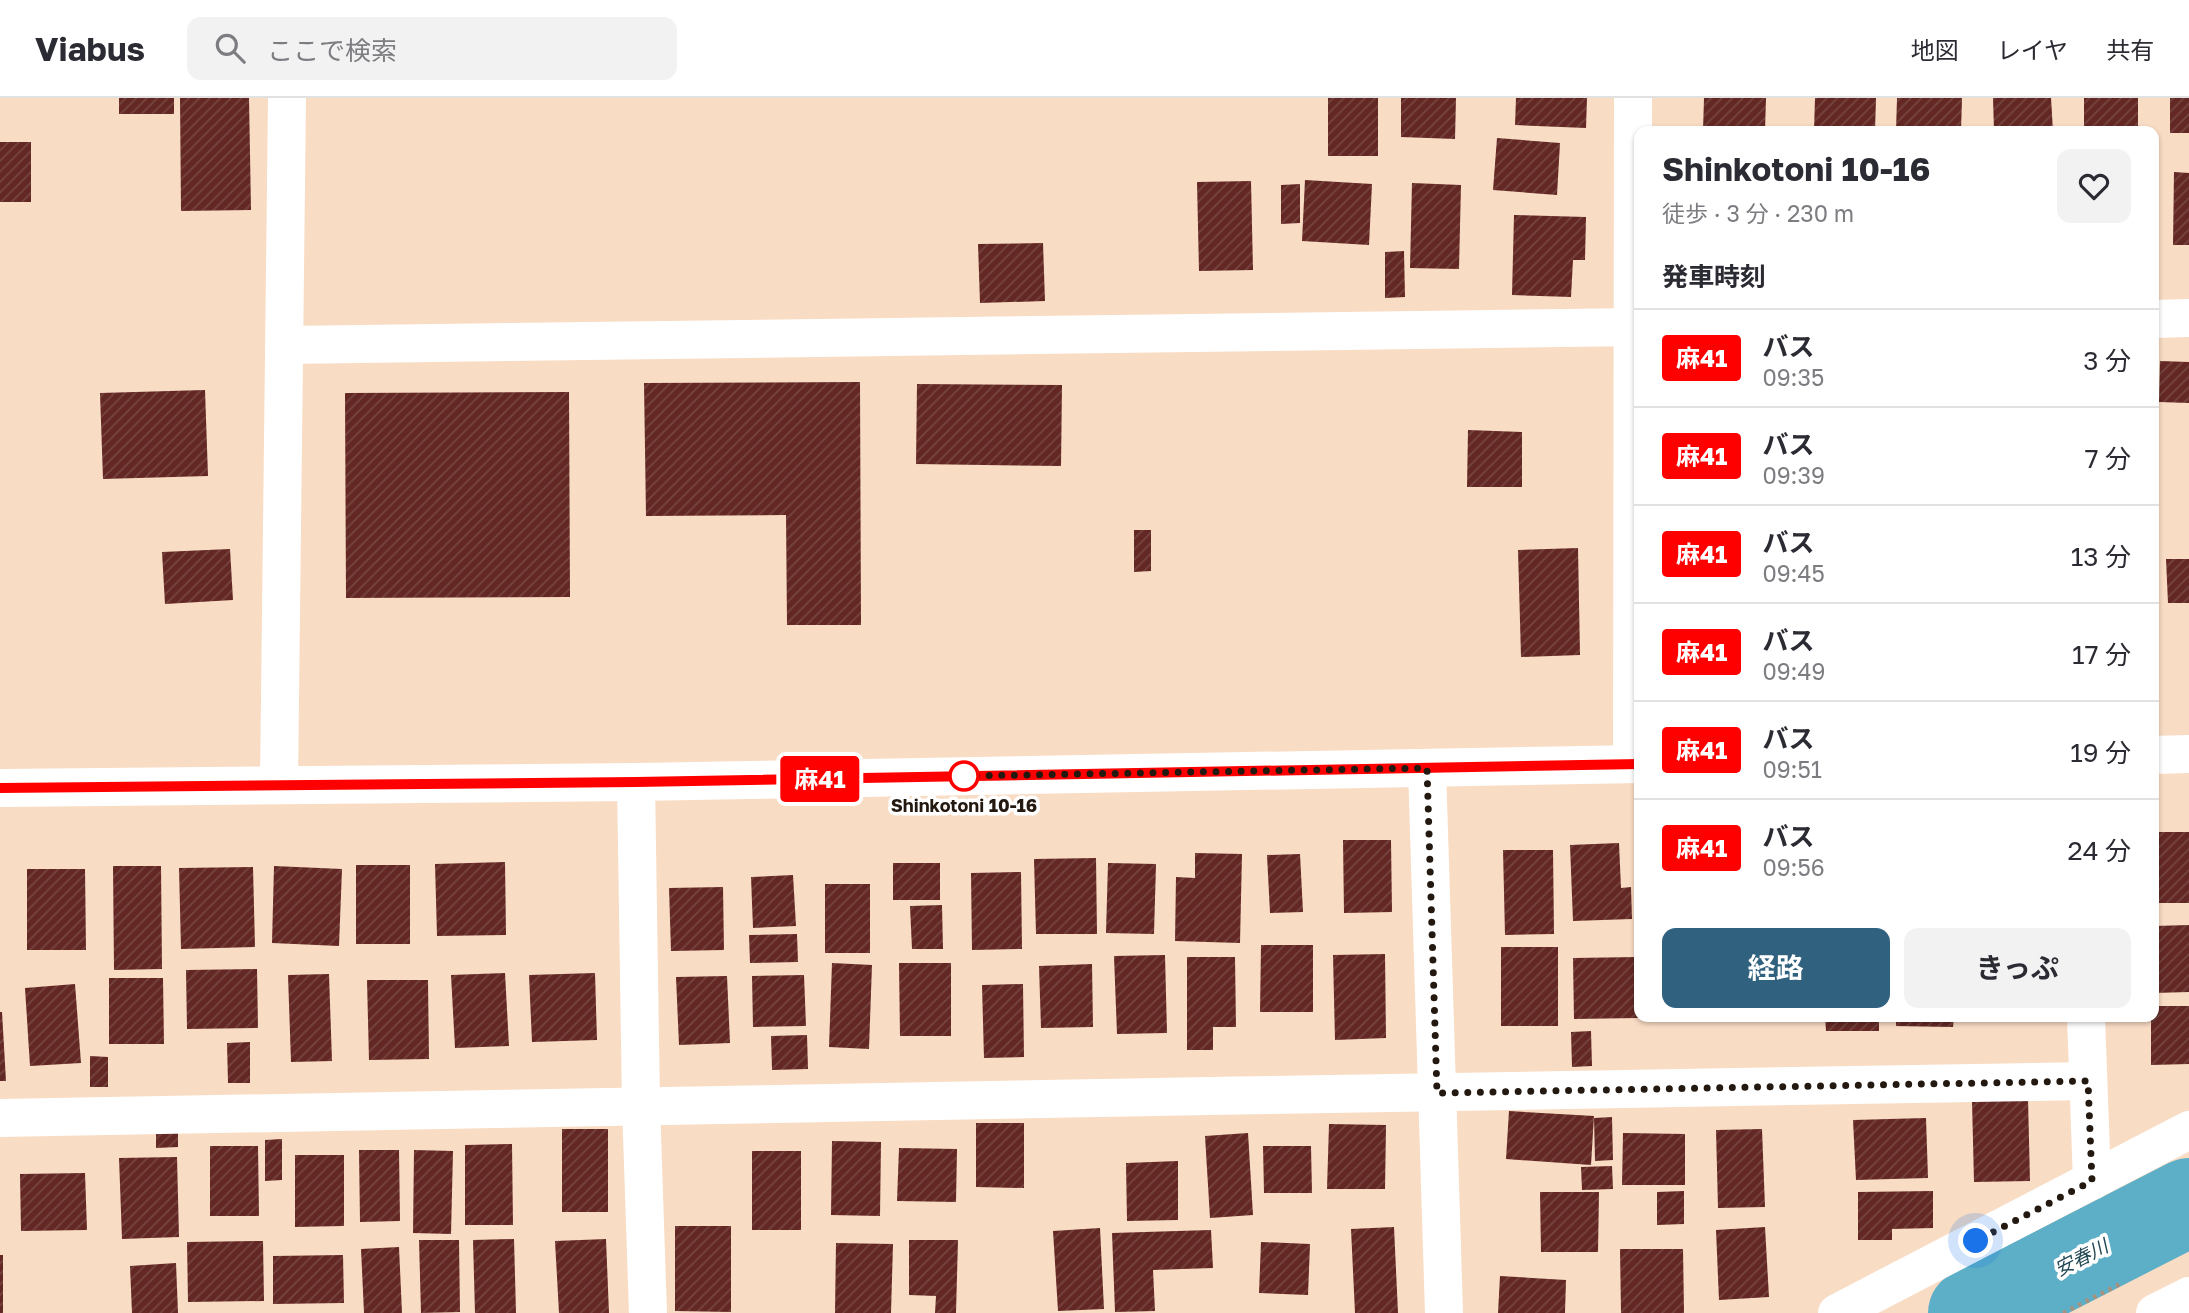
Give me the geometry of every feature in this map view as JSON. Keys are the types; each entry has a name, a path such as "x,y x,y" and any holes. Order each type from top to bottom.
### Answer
{"street":[{"path":"279,784 287,98"},
{"path":"1633,98 1634,174"},
{"path":"2159,319 2189,318"},
{"path":"285,345 1634,327"},
{"path":"2159,755 2189,754"},
{"path":"0,788 636,782 1634,764"},
{"path":"1427,768 1444,1313"},
{"path":"636,782 641,1105 648,1313"},
{"path":"2086,1022 2092,1181"},
{"path":"0,1118 2088,1081"},
{"path":"1837,1313 2189,1130"},
{"path":"2155,1313 2189,1296"}],"building":[{"path":"119,98 174,98 174,114 119,114"},
{"path":"180,98 249,98 251,210 181,211"},
{"path":"1328,98 1378,98 1378,156 1328,156"},
{"path":"1401,98 1456,98 1455,139 1401,137"},
{"path":"1516,98 1587,98 1586,128 1515,125"},
{"path":"1704,98 1766,98 1765,126 1703,126"},
{"path":"1815,98 1876,98 1875,126 1814,126"},
{"path":"1897,98 1962,98 1961,126 1896,126"},
{"path":"1993,98 2051,98 2053,126 1994,126"},
{"path":"2084,98 2138,98 2138,126 2084,126"},
{"path":"2170,98 2189,98 2189,133 2170,133"},
{"path":"1497,138 1560,143 1557,195 1493,190"},
{"path":"0,142 31,142 31,202 0,202"},
{"path":"2174,172 2189,173 2189,245 2173,245"},
{"path":"1305,180 1372,184 1369,245 1302,241"},
{"path":"1251,181 1253,270 1199,271 1197,182"},
{"path":"1412,183 1461,185 1459,269 1410,268"},
{"path":"1300,184 1300,223 1281,224 1281,185"},
{"path":"1514,215 1586,217 1585,260 1573,260 1571,297 1512,295"},
{"path":"1043,243 1045,301 980,303 978,244"},
{"path":"1404,251 1405,297 1385,298 1385,252"},
{"path":"2160,361 2189,362 2189,403 2159,402"},
{"path":"860,382 861,625 787,625 786,515 646,516 644,383"},
{"path":"917,384 1062,385 1061,466 916,464"},
{"path":"205,390 208,476 103,479 100,393"},
{"path":"569,392 570,597 346,598 345,393"},
{"path":"1468,430 1522,432 1522,487 1467,487"},
{"path":"1134,530 1151,530 1151,571 1134,572"},
{"path":"1578,548 1580,655 1521,657 1518,550"},
{"path":"230,549 233,600 165,604 162,552"},
{"path":"2166,559 2189,559 2189,603 2168,603"},
{"path":"2159,832 2189,832 2189,903 2159,903"},
{"path":"1343,840 1391,840 1392,912 1344,913"},
{"path":"1619,843 1621,888 1631,887 1632,919 1573,921 1570,845"},
{"path":"1503,850 1553,850 1554,934 1505,935"},
{"path":"1195,853 1242,854 1240,943 1175,941 1176,877 1195,878"},
{"path":"1300,854 1303,912 1270,913 1267,855"},
{"path":"1096,858 1097,934 1036,934 1034,859"},
{"path":"505,862 506,935 437,936 435,864"},
{"path":"893,863 940,863 940,900 893,900"},
{"path":"1108,863 1156,864 1154,934 1106,933"},
{"path":"356,865 410,865 410,944 356,944"},
{"path":"113,866 161,866 162,969 114,970"},
{"path":"274,866 342,869 339,946 272,943"},
{"path":"253,867 255,947 181,949 179,868"},
{"path":"27,869 85,869 86,950 27,950"},
{"path":"1021,872 1022,949 972,950 971,873"},
{"path":"793,875 796,926 753,928 751,877"},
{"path":"825,884 870,884 870,953 825,953"},
{"path":"723,887 724,950 671,951 669,888"},
{"path":"942,905 943,949 912,949 910,906"},
{"path":"2189,925 2189,992 2159,993 2159,926"},
{"path":"797,934 798,962 750,963 749,935"},
{"path":"1261,945 1313,945 1313,1012 1260,1012"},
{"path":"1501,947 1558,947 1558,1026 1501,1026"},
{"path":"1385,954 1386,1038 1335,1040 1333,955"},
{"path":"1165,955 1167,1033 1117,1034 1114,956"},
{"path":"1187,957 1235,957 1236,1027 1213,1027 1213,1050 1187,1050"},
{"path":"1634,957 1634,1018 1574,1019 1573,958"},
{"path":"832,963 872,965 869,1049 829,1047"},
{"path":"899,963 951,963 951,1036 900,1036"},
{"path":"1092,964 1093,1027 1041,1028 1039,966"},
{"path":"257,969 258,1028 187,1029 186,970"},
{"path":"505,973 509,1046 455,1048 451,975"},
{"path":"595,973 597,1040 532,1042 529,975"},
{"path":"329,974 332,1061 291,1062 288,975"},
{"path":"804,975 806,1026 753,1027 752,976"},
{"path":"727,976 730,1043 679,1045 676,977"},
{"path":"109,978 163,978 164,1044 109,1044"},
{"path":"367,980 428,980 429,1059 369,1060"},
{"path":"75,984 81,1063 30,1066 25,988"},
{"path":"1023,984 1024,1057 984,1058 982,985"},
{"path":"2159,1006 2189,1006 2189,1064 2151,1065 2151,1022 2159,1022"},
{"path":"2,1012 6,1081 0,1081"},
{"path":"1825,1022 1879,1022 1879,1031 1826,1031"},
{"path":"1896,1022 1954,1022 1953,1027 1896,1026"},
{"path":"1591,1031 1592,1066 1572,1067 1571,1032"},
{"path":"807,1035 808,1069 772,1070 771,1036"},
{"path":"250,1042 250,1083 228,1083 227,1043"},
{"path":"90,1056 108,1057 108,1087 90,1087"},
{"path":"2028,1099 2030,1181 1974,1182 1972,1101"},
{"path":"1509,1111 1594,1116 1591,1165 1506,1159"},
{"path":"1612,1117 1613,1160 1595,1161 1594,1118"},
{"path":"1926,1118 1928,1178 1856,1180 1853,1120"},
{"path":"976,1123 1024,1123 1024,1188 976,1187"},
{"path":"1329,1124 1386,1125 1385,1189 1327,1189"},
{"path":"562,1129 608,1129 608,1212 562,1212"},
{"path":"1762,1129 1765,1207 1718,1208 1716,1130"},
{"path":"178,1131 178,1147 156,1148 156,1132"},
{"path":"1248,1133 1253,1215 1210,1218 1205,1136"},
{"path":"1623,1133 1685,1134 1685,1185 1622,1185"},
{"path":"282,1139 282,1180 265,1181 265,1140"},
{"path":"832,1141 881,1142 880,1216 831,1215"},
{"path":"512,1144 513,1225 465,1225 465,1145"},
{"path":"210,1146 258,1146 259,1216 210,1216"},
{"path":"1263,1146 1311,1146 1312,1193 1264,1193"},
{"path":"899,1148 957,1149 956,1202 897,1201"},
{"path":"359,1150 399,1150 400,1221 360,1222"},
{"path":"414,1150 453,1151 451,1234 413,1233"},
{"path":"752,1151 801,1151 801,1230 752,1230"},
{"path":"295,1155 344,1155 344,1226 295,1227"},
{"path":"177,1157 179,1237 122,1239 119,1158"},
{"path":"1178,1161 1178,1220 1127,1221 1126,1163"},
{"path":"1612,1166 1613,1189 1582,1190 1581,1167"},
{"path":"85,1173 87,1230 21,1231 20,1174"},
{"path":"1684,1191 1684,1224 1657,1225 1657,1192"},
{"path":"1933,1191 1933,1228 1892,1229 1892,1240 1858,1240 1858,1192"},
{"path":"1540,1192 1599,1192 1598,1252 1541,1252"},
{"path":"675,1226 731,1226 731,1312 675,1311"},
{"path":"1394,1227 1398,1313 1355,1313 1351,1229"},
{"path":"1765,1227 1769,1297 1719,1300 1716,1230"},
{"path":"1100,1228 1104,1309 1058,1311 1053,1231"},
{"path":"1211,1230 1213,1268 1153,1270 1155,1311 1115,1312 1112,1233"},
{"path":"514,1239 516,1313 475,1313 473,1240"},
{"path":"606,1239 609,1313 559,1313 555,1241"},
{"path":"419,1240 459,1240 460,1312 421,1313"},
{"path":"909,1240 958,1240 956,1313 935,1313 936,1296 909,1295"},
{"path":"263,1241 264,1301 188,1302 187,1242"},
{"path":"1261,1242 1310,1244 1308,1295 1259,1293"},
{"path":"836,1243 893,1244 891,1313 835,1313"},
{"path":"399,1247 402,1313 364,1313 361,1249"},
{"path":"1620,1249 1683,1249 1684,1313 1621,1313"},
{"path":"0,1255 3,1255 3,1313 0,1313"},
{"path":"343,1255 344,1303 273,1304 273,1256"},
{"path":"176,1263 178,1313 132,1313 130,1266"},
{"path":"1500,1276 1566,1280 1565,1313 1498,1313"}],"waterway":[{"name":"安春川","path":"1972,1313 2189,1202"}],"bus line":[{"name":"麻41","path":"0,788 636,782 1634,764"}],"place":[{"name":"Shinkotoni 10-16","path":"964,776"}],"route":[{"path":"964,776 1427,768 1437,1093 2088,1081 2092,1181 1976,1241"}]}
